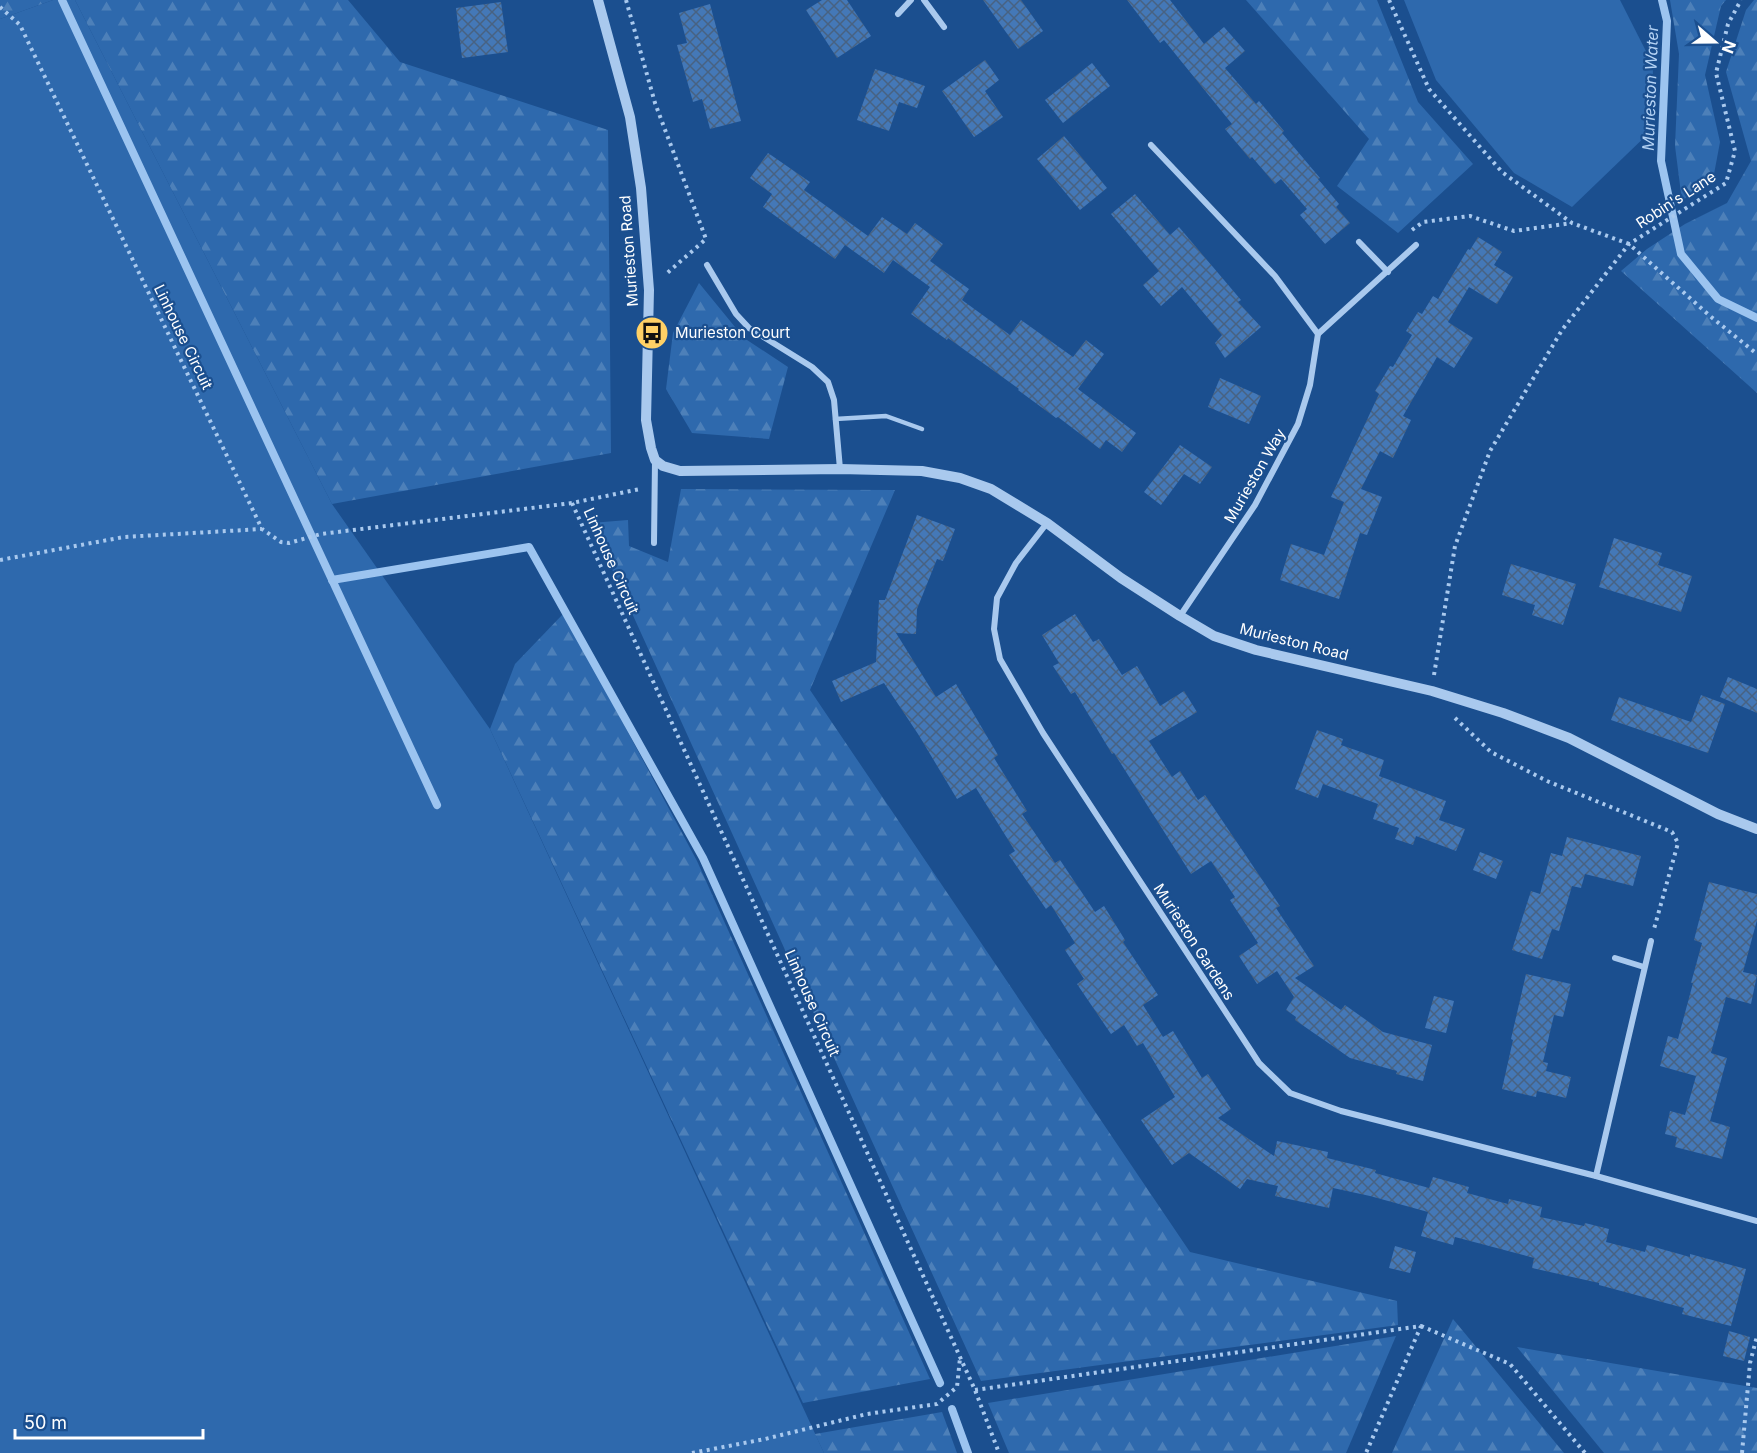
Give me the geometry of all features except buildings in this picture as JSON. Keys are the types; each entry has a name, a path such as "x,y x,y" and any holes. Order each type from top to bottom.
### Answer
{"street":[{"name":"Murieston Road","path":"598,0 630,117 641,188 649,290 646,420 655,460 663,466 680,471 922,471 960,478 991,489 1047,523 1120,578 1214,636 1256,651 1432,691 1503,713 1569,738 1719,814 1757,829"},
{"path":"898,14 911,0"},
{"path":"924,0 944,27"},
{"path":"1151,145 1275,276 1318,334 1416,245"},
{"path":"1359,242 1388,272"},
{"path":"707,265 736,314 749,328 812,367 828,382 834,400 840,470"},
{"name":"Murieston Way","path":"1180,616 1255,505 1298,424 1310,386 1318,334"},
{"path":"654,543 655,460"},
{"name":"Murieston Gardens","path":"1047,523 1016,563 996,598 994,629 1000,659 1042,733 1259,1064 1290,1092 1341,1111 1596,1176 1757,1221"},
{"path":"1596,1176 1651,940"},
{"path":"1615,958 1644,967"}],"lane":[{"path":"835,419 886,416 922,429"}],"path":[{"path":"626,0 656,103 706,238 649,290"},
{"path":"1389,0 1429,89 1502,172 1572,223 1629,244 1710,316 1757,354"},
{"name":"Robin's Lane","path":"1629,244 1726,183 1735,151 1716,73 1728,24 1741,0"},
{"name":"Linhouse Circuit","path":"0,7 20,25 262,529 281,542 289,543 321,534 572,503 975,1390 999,1453"},
{"path":"1405,235 1423,222 1470,216 1514,231 1572,223"},
{"path":"1432,691 1455,546 1490,451 1562,330 1629,244"},
{"path":"572,503 655,486"},
{"path":"0,560 124,537 262,529"},
{"path":"1446,695 1452,715 1491,752 1547,781 1672,832 1678,843 1651,940"},
{"path":"975,1390 1421,1326 1510,1364 1585,1453"},
{"path":"1366,1453 1421,1326"},
{"path":"1743,1453 1750,1363 1757,1336"},
{"path":"692,1453 867,1414 937,1404 957,1387 960,1358"}],"green space":[{"path":"0,0 53,0 0,19"},
{"path":"53,0 75,0 332,504 490,729 824,1453 0,1453 0,19"},
{"path":"75,0 348,0 400,62 608,130 611,453 332,504"},
{"path":"1246,0 1377,0 1418,102 1473,164 1398,233 1337,186 1369,139"},
{"path":"1404,0 1620,0 1653,65 1652,130 1572,207 1514,173 1436,80"},
{"path":"1670,0 1726,0 1721,6 1705,75 1720,142 1714,174 1682,201 1675,146 1679,54"},
{"path":"1754,0 1757,0 1757,393 1621,271 1647,249 1685,224 1727,203 1751,161 1726,72 1746,10"},
{"path":"699,283 744,338 788,367 769,439 692,433 666,389 673,333"},
{"path":"681,489 895,490 810,690 1190,1252 1397,1301 1398,1325 981,1381 591,523 628,520 629,546 668,562"},
{"path":"564,613 697,861 930,1379 803,1403 490,729 515,664"},
{"path":"1453,1319 1564,1453 1392,1453"},
{"path":"1396,1336 1346,1453 1009,1453 988,1403"},
{"path":"1517,1347 1757,1388 1757,1453 1604,1453"},
{"path":"942,1412 957,1453 824,1453 815,1434"}],"waterway":[{"path":"62,0 437,805"},
{"name":"Murieston Water","path":"1662,0 1667,21 1661,161 1681,254 1718,299 1757,318"},
{"path":"332,580 529,547 703,858 940,1383"},
{"path":"952,1409 968,1453"}],"place":[{"name":"Murieston Court","path":"652,333"}]}
